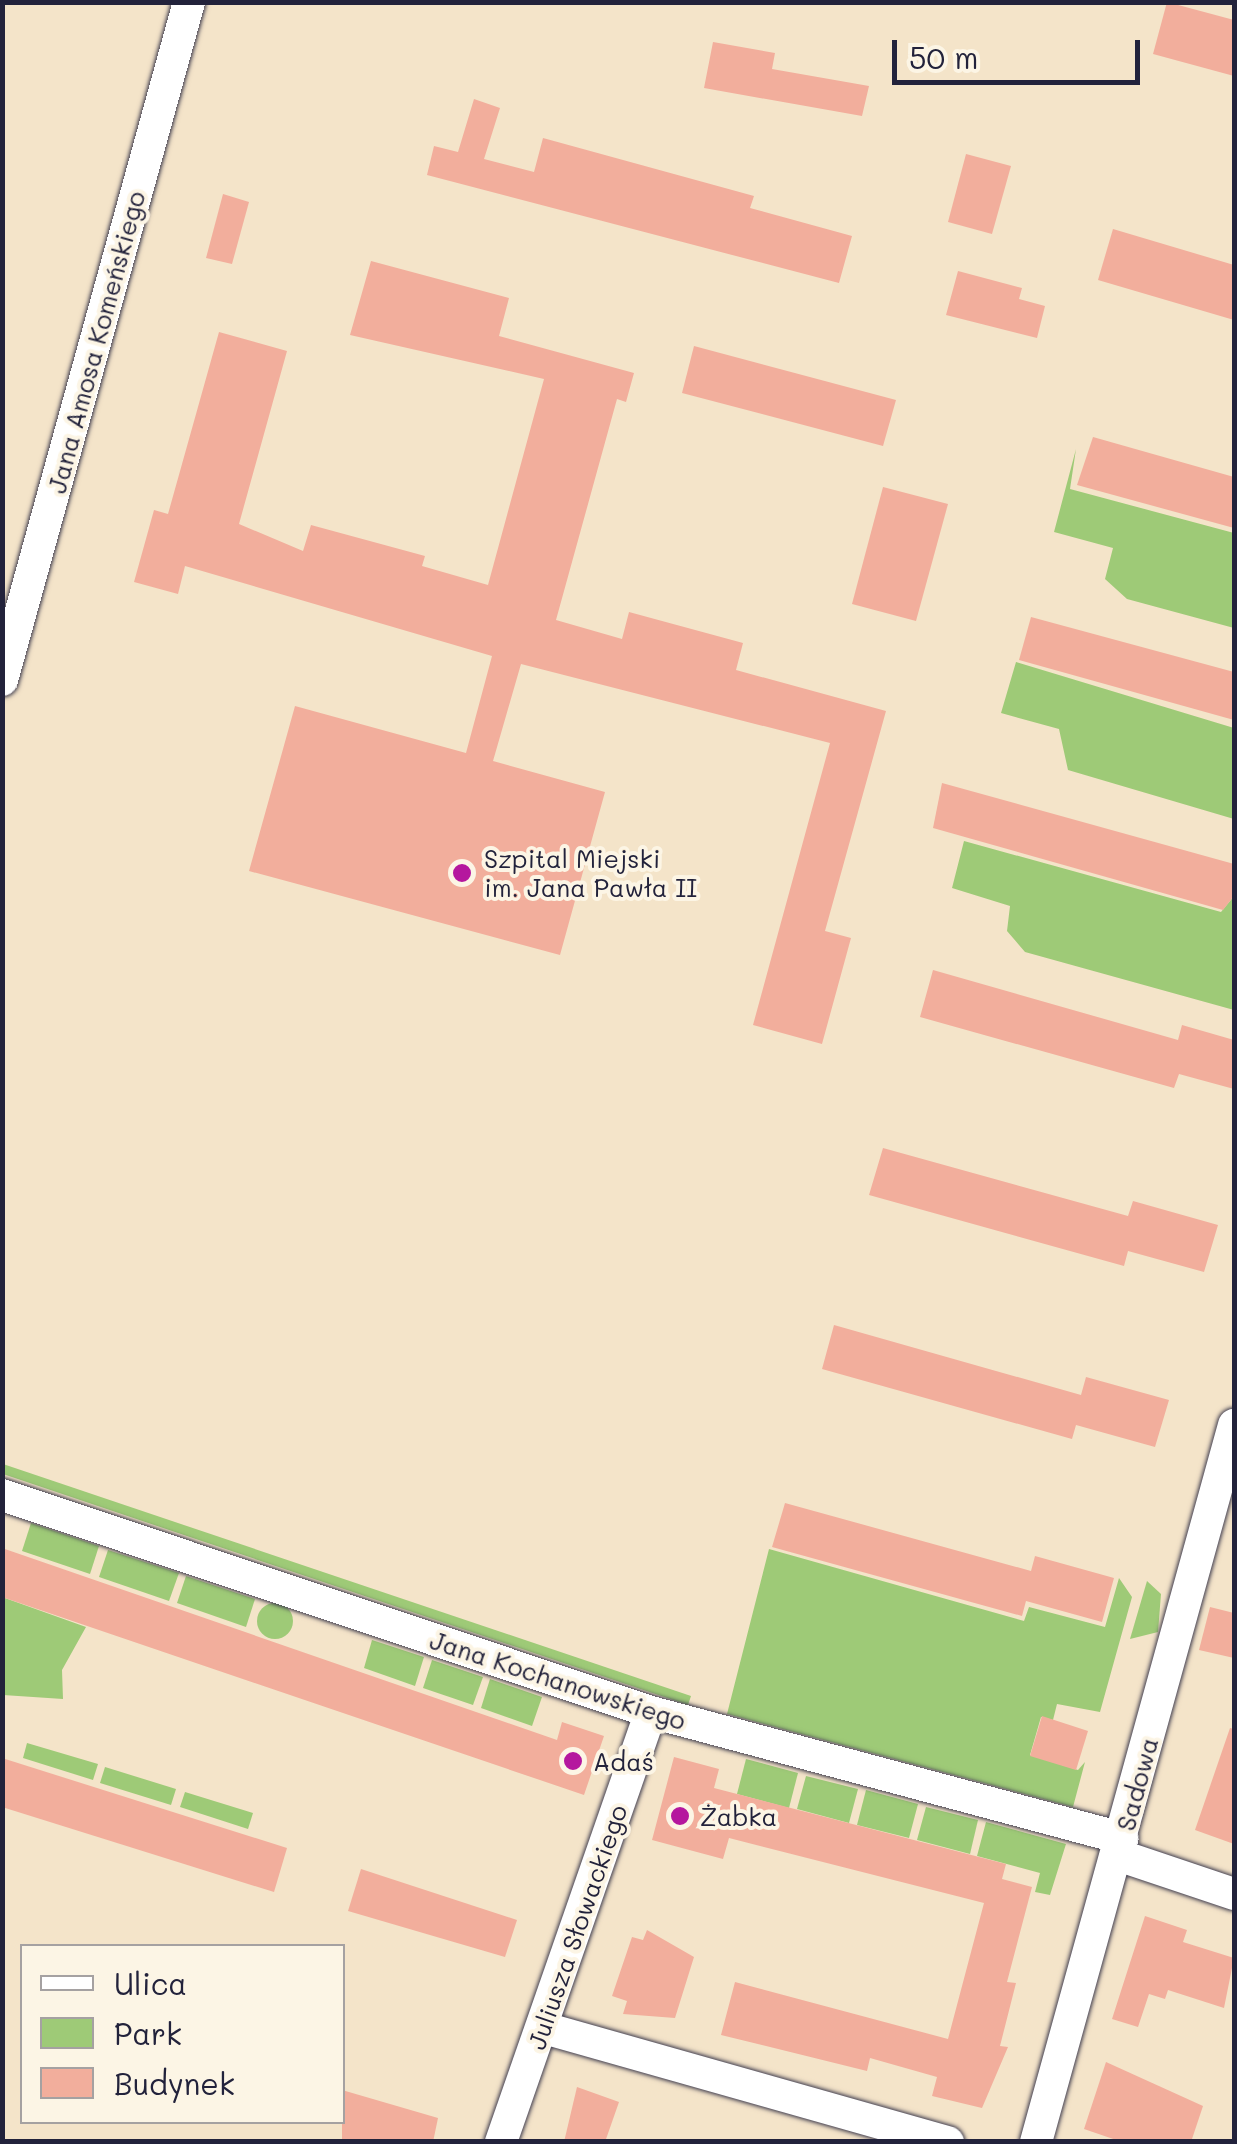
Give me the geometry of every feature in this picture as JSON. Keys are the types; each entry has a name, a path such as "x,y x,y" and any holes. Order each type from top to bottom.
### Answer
{"street":[{"name":"Jana Amosa Komeńskiego","path":"2,680 189,2"},
{"name":"Sadowa","path":"1036,2142 1234,1425"},
{"name":"Jana Kochanowskiego","path":"2,1495 650,1712 1120,1846 1234,1894"},
{"name":"Juliusza Słowackiego","path":"501,2142 544,2028 650,1712"},
{"path":"544,2028 948,2142"}],"green space":[{"path":"1076,449 1070,489 1234,533 1234,628 1127,599 1105,579 1113,548 1054,532"},
{"path":"1016,662 1234,728 1234,819 1068,770 1059,729 1001,713"},
{"path":"964,841 1221,912 1234,896 1234,1010 1025,952 1007,931 1010,906 952,888"},
{"path":"3,1464 691,1696 688,1705 3,1474"},
{"path":"31,1523 99,1546 90,1574 22,1551"},
{"path":"769,1549 1024,1621 1029,1607 1105,1627 1119,1578 1132,1597 1100,1712 1057,1704 1053,1720 1041,1717 1030,1755 1078,1770 1085,1762 1073,1807 727,1714"},
{"path":"108,1550 179,1573 169,1601 99,1577"},
{"path":"186,1576 255,1599 246,1627 177,1603"},
{"path":"1147,1581 1161,1594 1158,1632 1130,1639"},
{"path":"2,1597 86,1627 62,1670 63,1699 3,1695"},
{"path":"275,1603 288,1608 293,1621 288,1634 275,1639 262,1634 257,1621 262,1608"},
{"path":"372,1640 424,1657 415,1686 364,1668"},
{"path":"432,1660 483,1677 473,1705 423,1688"},
{"path":"490,1679 542,1697 532,1726 481,1708"},
{"path":"27,1743 98,1764 93,1780 23,1758"},
{"path":"746,1759 798,1773 789,1808 737,1794"},
{"path":"105,1767 176,1789 171,1805 100,1783"},
{"path":"806,1776 858,1789 849,1823 797,1809"},
{"path":"866,1790 918,1804 909,1838 857,1825"},
{"path":"185,1792 253,1813 248,1829 180,1807"},
{"path":"926,1807 978,1820 970,1854 917,1840"},
{"path":"986,1822 1066,1844 1050,1895 1035,1892 1040,1873 977,1856"}],"building":[{"path":"1167,2 1234,20 1234,76 1153,54"},
{"path":"713,42 775,53 772,69 869,86 862,116 704,88"},
{"path":"474,99 500,108 484,159 534,172 543,138 754,196 750,208 852,236 839,283 427,175 434,146 458,152"},
{"path":"966,154 1011,166 992,234 948,222"},
{"path":"223,194 249,202 232,264 206,258"},
{"path":"1113,229 1234,265 1234,320 1098,280"},
{"path":"371,261 509,298 499,336 634,373 626,402 617,399 556,620 622,639 629,612 743,643 736,670 886,711 825,931 851,938 822,1044 753,1025 830,743 521,664 493,761 605,792 560,955 249,871 295,706 466,753 492,656 185,566 178,594 134,582 154,510 168,514 219,332 287,351 239,524 303,551 311,525 425,556 422,566 488,585 544,379 350,335"},
{"path":"958,271 1022,288 1019,299 1045,306 1037,338 946,315"},
{"path":"694,346 896,400 883,446 682,393"},
{"path":"1093,437 1234,477 1234,528 1077,485"},
{"path":"883,487 948,504 916,621 852,604"},
{"path":"1031,617 1234,672 1234,720 1019,660"},
{"path":"942,783 1234,864 1234,896 1223,910 933,828"},
{"path":"933,970 1178,1040 1182,1025 1234,1040 1234,1089 1179,1074 1174,1088 920,1017"},
{"path":"883,1148 1128,1216 1133,1201 1218,1225 1204,1272 1128,1251 1124,1266 869,1195"},
{"path":"834,1325 1081,1395 1086,1377 1169,1400 1155,1447 1076,1425 1072,1439 822,1369"},
{"path":"785,1503 1031,1571 1035,1556 1114,1578 1102,1622 1026,1601 1022,1616 772,1547"},
{"path":"2,1548 557,1740 562,1722 604,1736 584,1795 2,1597"},
{"path":"1210,1607 1234,1613 1234,1658 1199,1650"},
{"path":"1042,1716 1088,1731 1076,1770 1030,1756"},
{"path":"1230,1728 1234,1729 1234,1844 1195,1830"},
{"path":"674,1757 719,1769 714,1788 1006,1864 1002,1879 1032,1887 1007,1982 1016,1983 1000,2046 1008,2047 982,2108 932,2096 937,2077 870,2058 867,2071 721,2035 735,1982 948,2039 984,1903 729,1838 723,1859 652,1840"},
{"path":"2,1758 287,1848 274,1892 2,1807"},
{"path":"361,1869 517,1920 505,1957 348,1911"},
{"path":"1145,1916 1187,1930 1183,1942 1234,1958 1224,2008 1168,1990 1165,1999 1149,1994 1138,2027 1112,2019"},
{"path":"647,1930 694,1957 675,2018 623,2014 627,2001 612,1996 632,1937 643,1940"},
{"path":"1106,2062 1203,2106 1191,2142 1122,2142 1084,2129"},
{"path":"577,2087 619,2102 605,2142 564,2142"},
{"path":"345,2091 438,2118 433,2142 342,2142"}],"place":[{"name":"Szpital Miejski im. Jana Pawła II","path":"462,873"},
{"name":"Adaś","path":"573,1761"},
{"name":"Żabka","path":"680,1816"}]}
